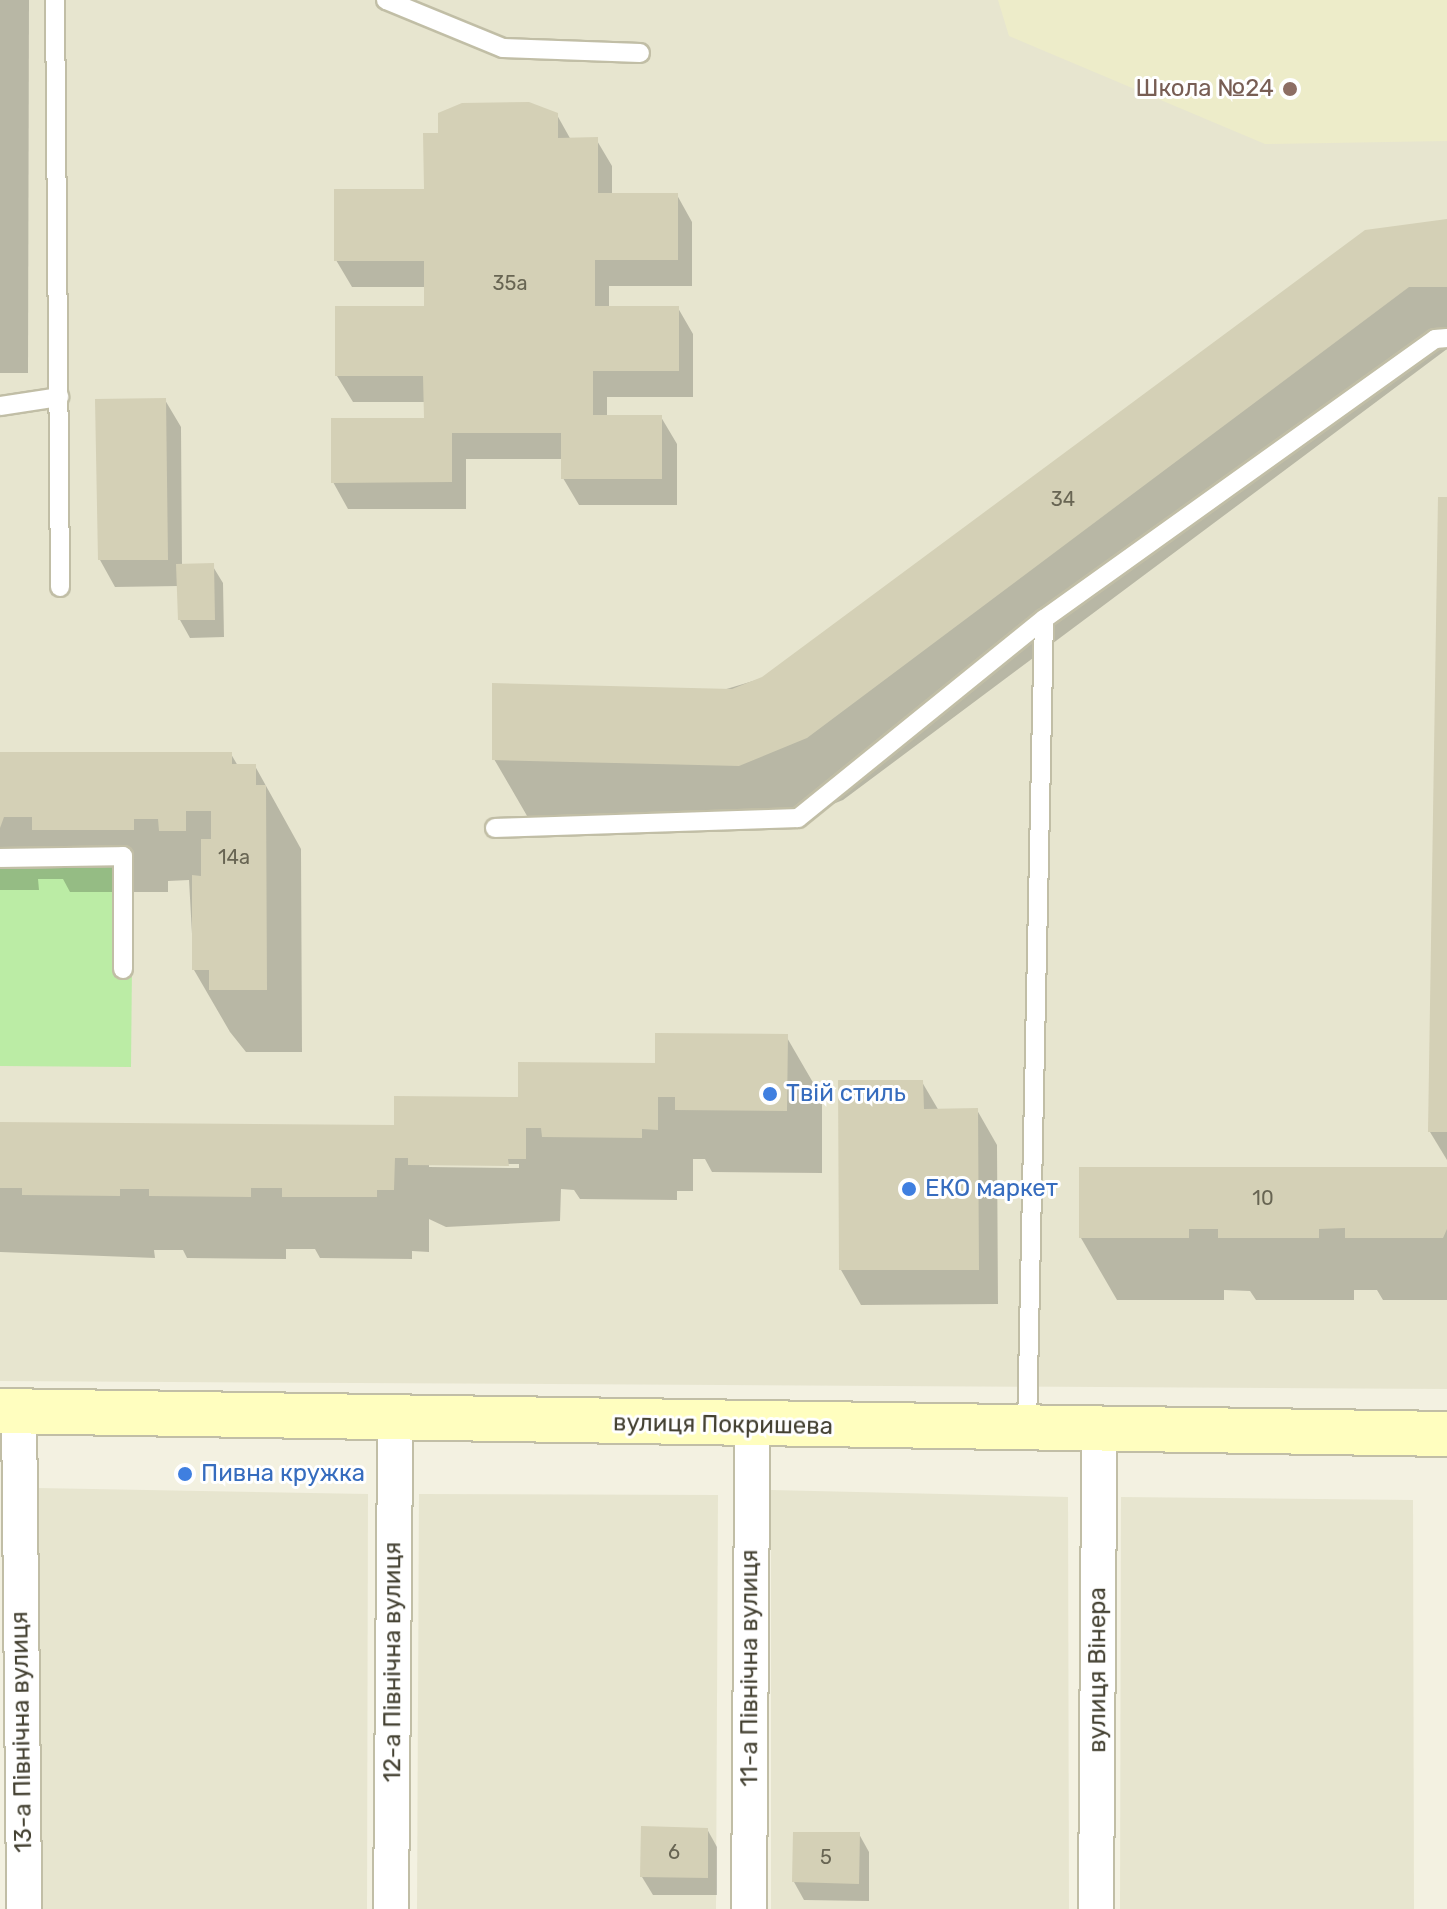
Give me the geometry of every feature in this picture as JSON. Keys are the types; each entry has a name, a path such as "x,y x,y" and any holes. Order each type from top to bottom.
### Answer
{"street":[{"name":"вулиця Покришева","path":"9,1411 395,1416 752,1427 1447,1434"},
{"name":"13-а Північна вулиця","path":"9,1411 24,1909"},
{"name":"12-а Північна вулиця","path":"391,1909 395,1416"},
{"name":"11-а Північна вулиця","path":"749,1909 752,1427"},
{"name":"вулиця Вінера","path":"1096,1909 1099,1431"}],"lane":[{"path":"55,0 60,587"},
{"path":"386,0 503,48 640,53"},
{"path":"495,828 798,818 1044,619 1435,339 1447,338"},
{"path":"0,406 59,397"},
{"path":"1027,1431 1044,619"},
{"path":"0,858 123,856 123,969"}],"shaded area":[{"path":"0,0 1447,0 1447,1389 0,1381"},
{"name":"Школа №24","path":"998,0 1447,0 1447,141 1265,144 1009,36"},
{"path":"38,1488 368,1494 367,1909 42,1909"},
{"path":"771,1490 1068,1497 1069,1909 771,1909"},
{"path":"419,1494 718,1495 716,1909 417,1909"},
{"path":"1121,1497 1413,1500 1414,1909 1120,1909"}],"green space":[{"path":"0,863 133,864 131,1067 0,1066"}],"building":[{"path":"529,102 558,113 558,138 598,137 598,193 678,193 678,260 595,260 595,306 679,306 679,371 593,371 593,415 662,415 662,479 561,479 561,433 452,433 452,482 331,483 331,418 424,418 423,376 335,376 335,306 424,306 424,261 334,261 334,189 424,189 423,133 438,133 438,113 462,103"},
{"path":"1447,219 1447,287 1409,287 807,738 739,766 492,760 492,683 732,689 762,677 1365,230"},
{"path":"166,398 168,560 98,560 95,399"},
{"path":"1438,497 1447,497 1447,1132 1428,1132"},
{"path":"214,563 215,620 178,620 176,564"},
{"path":"0,752 232,752 232,764 256,764 256,785 266,785 267,990 209,990 209,970 192,970 192,875 201,876 201,839 211,839 211,811 186,811 186,831 159,831 158,819 134,819 134,830 32,830 32,817 4,817 0,828"},
{"path":"655,1033 788,1034 787,1111 675,1110 675,1097 658,1097 658,1130 642,1129 642,1138 542,1137 541,1128 526,1128 526,1159 508,1159 509,1166 408,1165 408,1158 395,1158 394,1190 377,1190 377,1197 282,1197 282,1188 251,1188 251,1197 149,1196 149,1189 120,1189 120,1196 22,1195 22,1188 0,1188 0,1122 394,1125 394,1096 518,1097 518,1062 655,1063"},
{"name":"ЕКО маркет","path":"838,1080 923,1080 924,1109 978,1108 979,1270 839,1270"},
{"path":"1079,1167 1447,1167 1447,1229 1443,1238 1345,1238 1345,1228 1319,1229 1319,1238 1218,1238 1218,1229 1189,1229 1189,1238 1079,1238"},
{"path":"641,1826 708,1828 708,1878 640,1877"},
{"path":"793,1832 860,1832 859,1884 792,1882"}],"place":[{"name":"Школа №24","path":"1290,89"},
{"name":"Твій стиль","path":"770,1094"},
{"name":"ЕКО маркет","path":"909,1189"},
{"name":"Пивна кружка","path":"185,1474"}]}
